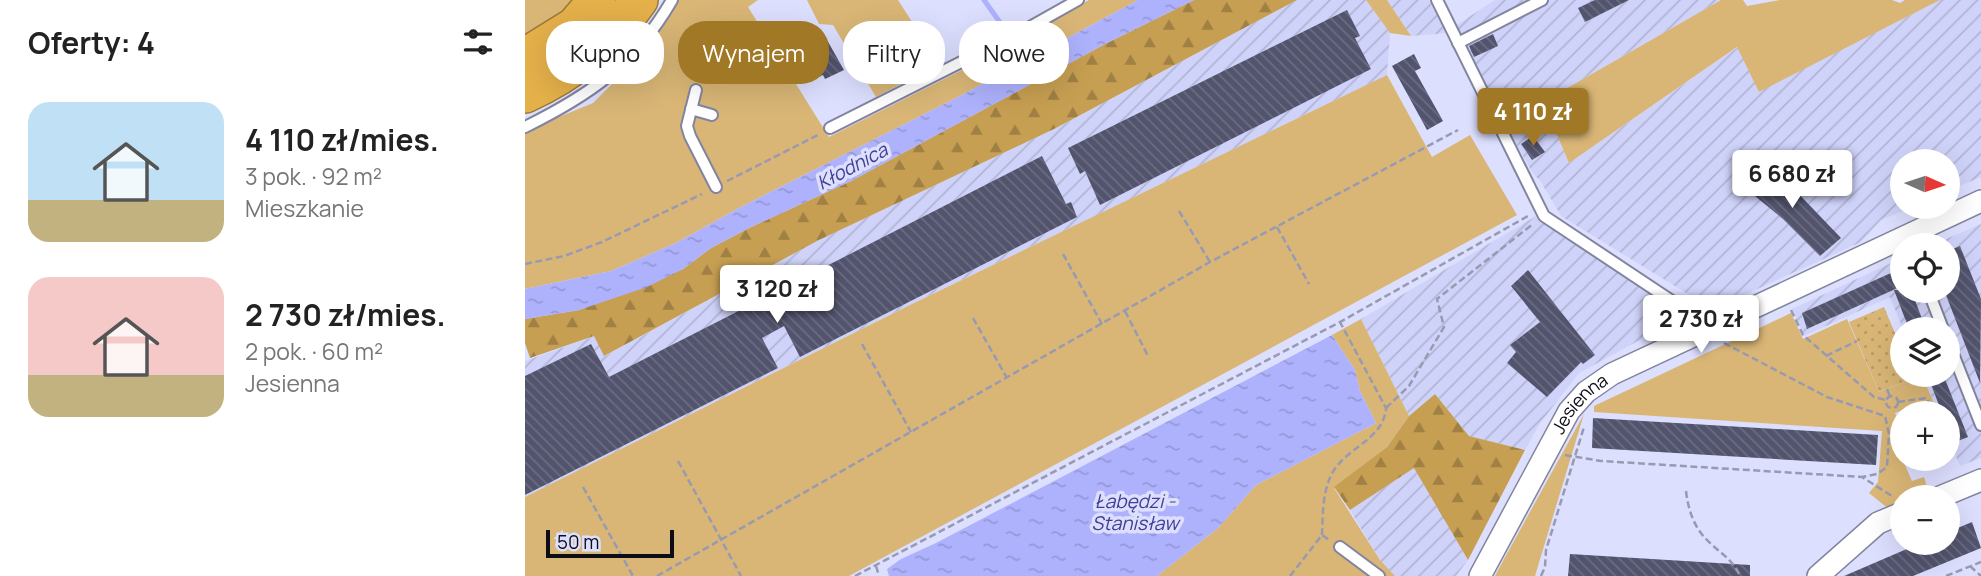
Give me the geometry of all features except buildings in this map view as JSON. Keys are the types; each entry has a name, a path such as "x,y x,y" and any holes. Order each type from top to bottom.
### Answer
{"highway":[{"path":"525,57 575,26 597,0"},
{"path":"525,94 584,61 621,26 639,0"}],"street":[{"name":"Jesienna","path":"1480,576 1569,411 1586,392 1612,374 1713,332 1981,201"},
{"path":"1960,489 1981,480"},
{"path":"1818,576 1890,511"}],"lane":[{"path":"525,127 588,93 621,67 649,36 672,0"},
{"path":"830,128 1021,32 1078,0"},
{"path":"1437,0 1542,213 1713,332"},
{"path":"1458,43 1542,0"},
{"path":"696,90 687,126 716,187"},
{"path":"691,109 712,115"},
{"path":"1960,372 1981,425"},
{"path":"1340,547 1379,576"}],"path":[{"path":"525,264 565,256 602,242 830,128"},
{"path":"657,576 1210,262 1458,130"},
{"path":"1179,211 1210,262"},
{"path":"855,576 1542,213"},
{"path":"1386,408 1409,386 1444,327 1437,299 1542,213"},
{"path":"1277,227 1309,284"},
{"path":"1063,254 1102,324"},
{"path":"1788,304 1803,335 1874,397 1886,400"},
{"path":"1125,311 1148,356"},
{"path":"973,318 1007,377"},
{"path":"1290,576 1322,535 1326,489 1334,471 1348,454 1369,439 1384,422 1386,408 1340,322"},
{"path":"1559,453 1601,461 1861,477 1877,474 1887,467 1889,435 1885,416 1827,397 1713,332"},
{"path":"1826,356 1857,341"},
{"path":"862,344 911,432"},
{"path":"1887,389 1890,397"},
{"path":"1886,400 1890,397"},
{"path":"1890,397 1897,401"},
{"path":"1905,401 1927,398 1928,401"},
{"path":"1886,400 1890,408"},
{"path":"1541,576 1585,420"},
{"path":"678,461 740,576"},
{"path":"1861,477 1890,499"},
{"path":"583,487 633,576"},
{"path":"1686,491 1689,510 1703,537 1736,566 1740,576"},
{"path":"1322,535 1340,547"},
{"path":"1946,576 1981,562"},
{"path":"876,566 879,576"},
{"path":"1971,566 1981,576"}],"shaded area":[{"path":"525,0 588,0 559,21 546,21 546,31 525,46"},
{"path":"679,0 758,0 748,7 757,21 678,21 678,84 796,84 829,137 934,84 945,84 945,79 959,72 959,84 982,84 676,243 611,271 525,289 525,131 593,103 612,84 664,84 664,24"},
{"path":"807,0 898,0 911,21 843,21 843,42 829,21 818,21"},
{"path":"1089,0 1138,0 1069,37 1069,21 1051,21"},
{"path":"1297,0 1366,0 1390,33 1387,75 912,304 525,497 525,361 595,336 605,356 819,240 1054,129"},
{"path":"1366,0 1387,0 1411,36 1390,33"},
{"path":"1387,0 1429,0 1446,33 1411,36"},
{"path":"1495,0 1721,0 1543,102 1569,163 1738,47 1759,91 1940,0 1981,0 1981,177 1960,186 1960,149 1890,149 1890,216 1881,220 1861,242 1722,305 1704,304 1561,216 1532,172 1483,84 1455,26"},
{"path":"1721,0 1743,0 1747,6 1780,0 1892,0 1900,3 1905,0 1940,0 1759,92 1737,47 1569,163 1543,102"},
{"path":"1387,75 1432,157 1470,135 1517,215 849,576 525,576 525,497 912,304"},
{"path":"868,84 901,84 876,97"},
{"path":"1536,216 1684,316 1579,373 1541,422 1525,450 1469,436 1435,394 1409,416 1361,319"},
{"path":"1981,224 1981,458 1960,466 1960,401 1933,401 1927,387 1960,387 1960,317 1898,317 1892,303 1960,303 1960,233"},
{"path":"1890,264 1890,297 1804,336 1792,309"},
{"path":"1884,307 1890,321 1892,387 1879,392 1849,322"},
{"path":"1791,313 1803,339 1847,319 1879,392 1892,387 1927,387 1933,401 1890,401 1890,471 1908,471 1912,481 1924,477 1926,485 1890,485 1890,510 1869,493 1878,482 1882,431 1594,412 1594,406"},
{"path":"1361,319 1409,416 1387,447 1334,488 1380,560 1395,576 1157,576 1218,528 1256,485 1376,423 1360,391 1355,370 1332,335"},
{"path":"1584,414 1535,576 1495,576 1504,559"},
{"path":"1414,467 1468,560 1456,576 1395,576 1380,560 1350,510"}],"green space":[{"path":"1194,0 1297,0 1054,129 819,240 604,356 594,336 530,358 525,343 525,319 579,310 683,269 711,248 851,181 1031,84 1069,84 1069,63"},
{"path":"1435,394 1469,436 1525,450 1468,560 1414,468 1350,510 1334,487 1387,447 1409,416"}],"water":[{"path":"1138,0 1194,0 1069,63 1069,37"},
{"name":"Kłodnica","path":"982,84 1031,84 851,181 711,248 683,269 647,287 579,310 525,319 525,289 611,271 676,243 739,208"},
{"name":"Łabędzi - Stanisław","path":"1332,335 1355,370 1360,391 1376,423 1256,485 1218,528 1157,576 889,576 887,569 901,559"}],"waterway":[{"path":"984,0 999,21"}]}
